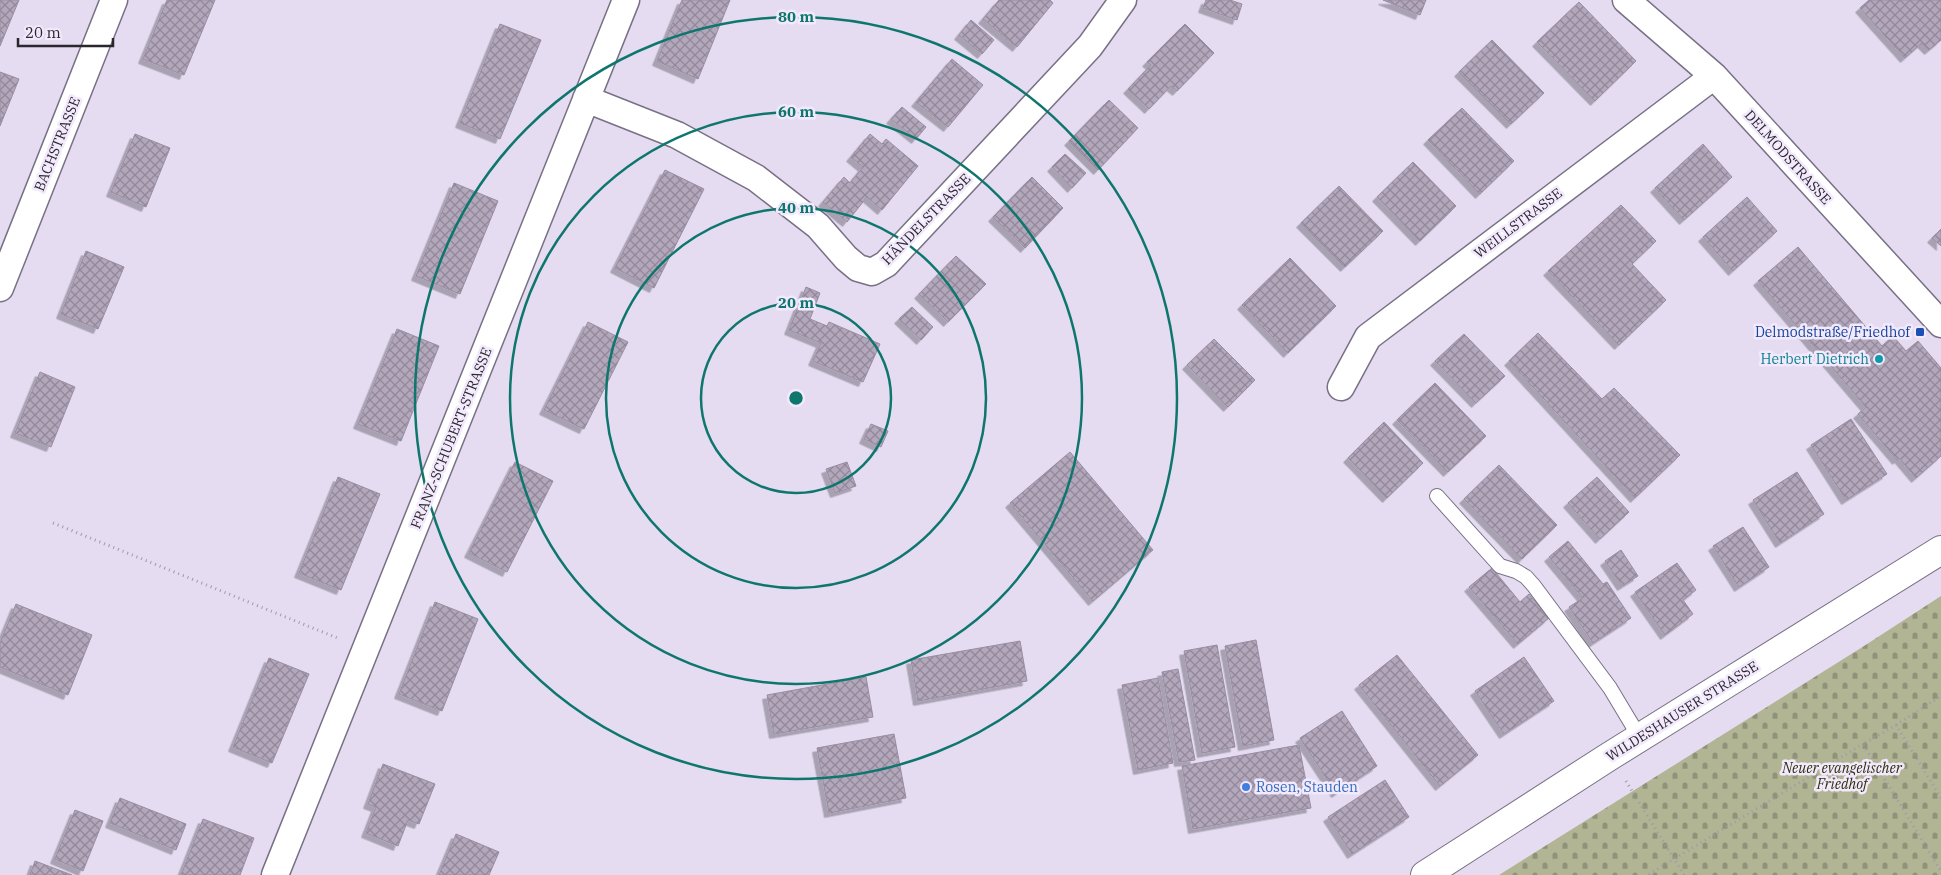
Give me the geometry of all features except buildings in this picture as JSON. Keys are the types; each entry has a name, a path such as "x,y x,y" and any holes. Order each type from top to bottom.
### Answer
{"main road":[{"name":"WILDESHAUSER STRASSE","path":"1425,875 1610,756 1941,550"}],"street":[{"name":"BACHSTRASSE","path":"0,288 7,246 114,0"},
{"name":"FRANZ-SCHUBERT-STRASSE","path":"275,875 626,0"},
{"name":"HÄNDELSTRASSE","path":"586,99 677,135 756,178 818,226 858,268 872,272 886,264 1090,46 1124,0"},
{"name":"DELMODSTRASSE","path":"1626,0 1714,76 1941,324"},
{"name":"WEILLSTRASSE","path":"1341,387 1368,337 1714,76"}],"lane":[{"path":"1437,496 1500,566 1516,571 1526,577 1534,586 1610,688 1640,738"}],"path":[{"path":"53,523 366,650"},
{"path":"1648,875 1941,696"},
{"path":"1896,725 1941,798"},
{"path":"1863,744 1941,871"},
{"path":"1610,756 1684,875"}],"green space":[{"name":"Neuer evangelischer Friedhof","path":"1941,596 1941,875 1499,875 1864,646"}],"place":[{"name":"Delmodstraße/Friedhof","path":"1920,332"},
{"name":"Herbert Dietrich","path":"1879,359"},
{"name":"Rosen, Stauden","path":"1246,787"}]}
